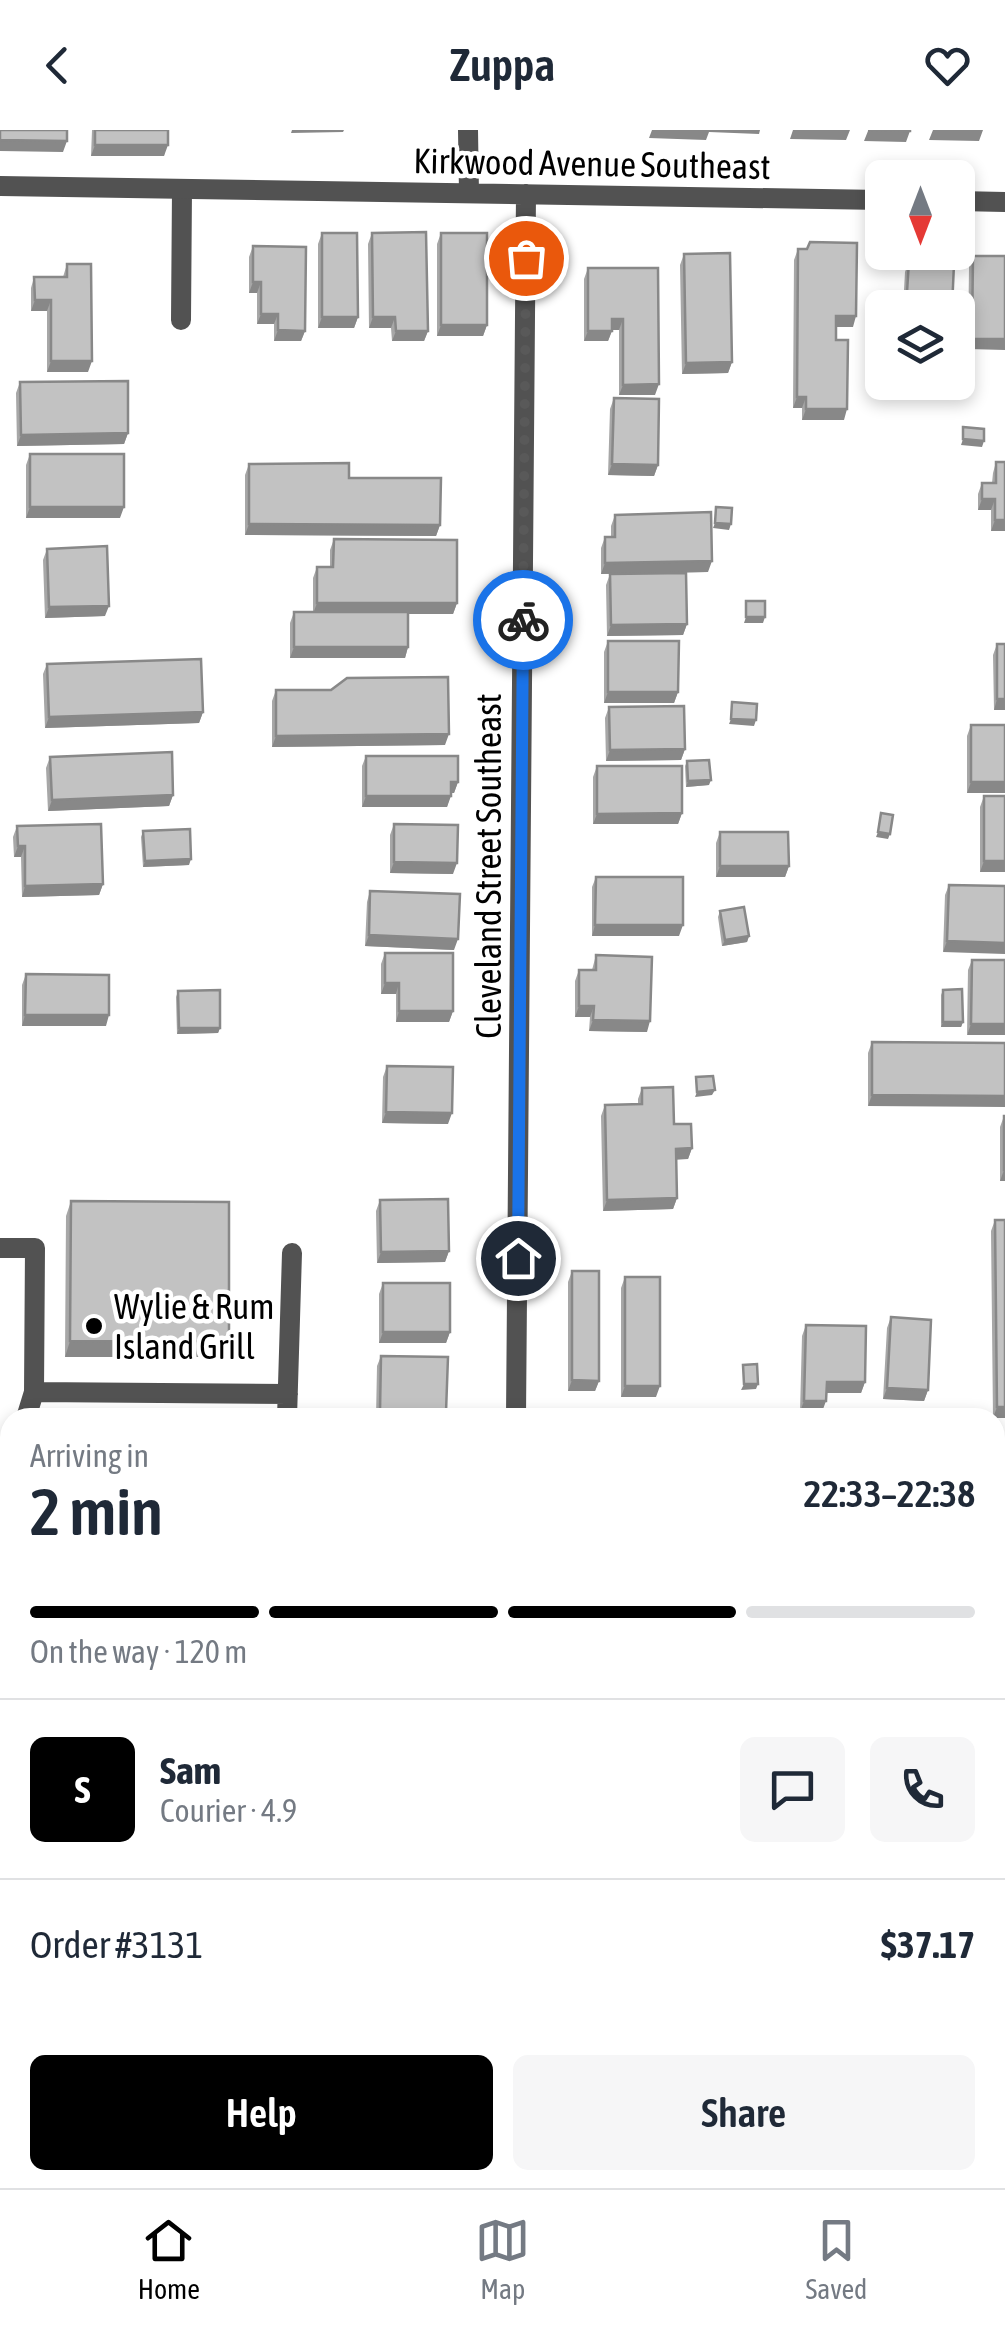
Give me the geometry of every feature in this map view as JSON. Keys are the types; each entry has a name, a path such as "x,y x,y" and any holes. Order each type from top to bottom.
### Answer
{"street":[{"path":"468,130 468,193"},
{"name":"Kirkwood Avenue Southeast","path":"0,186 865,200"},
{"path":"182,188 182,320"},
{"name":"Cleveland Street Southeast","path":"516,1408 526,194"},
{"path":"975,201 1005,202"},
{"path":"0,1248 35,1248 34,1392 29,1408"},
{"path":"287,1408 292,1253"},
{"path":"34,1392 288,1394"}],"building":[{"path":"0,130 67,130 67,141 0,140"},
{"path":"95,130 168,130 168,145 95,145"},
{"path":"426,232 428,331 396,331 395,317 373,317 372,233"},
{"path":"322,233 357,233 358,317 322,317"},
{"path":"441,233 487,233 487,325 441,325"},
{"path":"810,242 857,243 856,316 836,316 836,340 848,340 847,409 806,409 806,397 797,397 798,249 807,249"},
{"path":"253,246 306,247 305,331 278,330 278,314 261,314 261,282 253,282"},
{"path":"730,253 732,362 686,363 684,254"},
{"path":"975,256 1005,256 1005,339 975,339"},
{"path":"67,264 91,264 92,361 51,361 51,300 35,300 34,277 67,277"},
{"path":"588,268 658,268 659,384 623,385 623,319 612,319 612,331 588,331"},
{"path":"908,270 954,270 953,290 907,290"},
{"path":"128,381 128,433 21,435 20,382"},
{"path":"614,398 659,399 658,465 612,464"},
{"path":"963,427 984,429 984,441 963,439"},
{"path":"30,454 124,454 124,507 30,507"},
{"path":"996,462 1005,462 1005,520 995,520 995,499 982,499 982,483 996,483"},
{"path":"349,463 349,478 441,478 440,525 249,524 249,464"},
{"path":"716,507 732,508 731,524 715,523"},
{"path":"711,512 712,561 605,563 605,537 615,537 615,515"},
{"path":"334,539 457,540 457,603 317,603 317,567 333,567"},
{"path":"107,546 109,606 49,607 47,549"},
{"path":"686,573 687,624 611,625 610,574"},
{"path":"746,601 765,601 765,617 746,617"},
{"path":"294,612 408,612 408,647 294,647"},
{"path":"608,641 679,641 678,692 608,692"},
{"path":"997,644 1005,644 1005,699 997,699"},
{"path":"201,659 203,712 49,717 47,664"},
{"path":"448,677 449,734 276,736 276,690 331,690 347,678"},
{"path":"732,702 757,704 756,720 731,719"},
{"path":"684,706 685,749 610,750 609,707"},
{"path":"971,725 1005,725 1005,782 971,782"},
{"path":"172,752 173,795 52,800 50,757"},
{"path":"366,756 458,756 458,782 451,782 451,796 366,796"},
{"path":"709,760 711,780 688,781 687,761"},
{"path":"597,766 682,766 682,813 597,814"},
{"path":"984,796 1005,796 1005,861 984,861"},
{"path":"881,813 893,815 890,834 878,832"},
{"path":"101,824 103,884 25,886 25,846 18,846 17,826"},
{"path":"394,824 458,825 457,863 394,862"},
{"path":"190,829 191,859 145,861 143,831"},
{"path":"720,832 788,832 789,866 720,866"},
{"path":"596,877 683,877 683,925 595,925"},
{"path":"949,885 1005,886 1005,943 947,941"},
{"path":"370,891 460,894 458,939 369,935"},
{"path":"744,907 749,936 725,940 720,911"},
{"path":"385,953 453,953 453,1011 399,1011 399,983 385,983"},
{"path":"596,955 652,957 650,1021 593,1020 594,1006 579,1006 579,970 596,970"},
{"path":"972,960 1005,960 1005,1024 971,1024"},
{"path":"26,974 109,975 109,1015 25,1015"},
{"path":"962,989 963,1022 943,1022 943,990"},
{"path":"220,990 220,1028 179,1028 178,991"},
{"path":"872,1042 1005,1043 1005,1096 872,1095"},
{"path":"387,1066 453,1067 452,1113 386,1112"},
{"path":"713,1076 715,1090 697,1092 696,1077"},
{"path":"673,1087 674,1124 691,1124 692,1148 676,1149 677,1198 607,1200 605,1105 642,1104 642,1088"},
{"path":"448,1199 449,1251 381,1252 380,1200"},
{"path":"71,1201 229,1202 229,1342 70,1341"},
{"path":"995,1220 1005,1220 1005,1407 997,1407"},
{"path":"572,1271 599,1271 599,1381 572,1380"},
{"path":"625,1277 660,1277 660,1386 625,1386"},
{"path":"383,1283 450,1283 450,1332 383,1332"},
{"path":"891,1317 931,1320 928,1390 887,1388"},
{"path":"806,1325 866,1326 865,1382 827,1382 826,1401 804,1401"},
{"path":"381,1356 448,1357 446,1408 380,1408"},
{"path":"757,1364 758,1384 744,1384 743,1365"}],"way so far":[{"path":"523,620 526,258"}],"place":[{"name":"Wylie & Rum Island Grill","path":"94,1326"}],"route":[{"path":"518,1258 523,620"}]}
